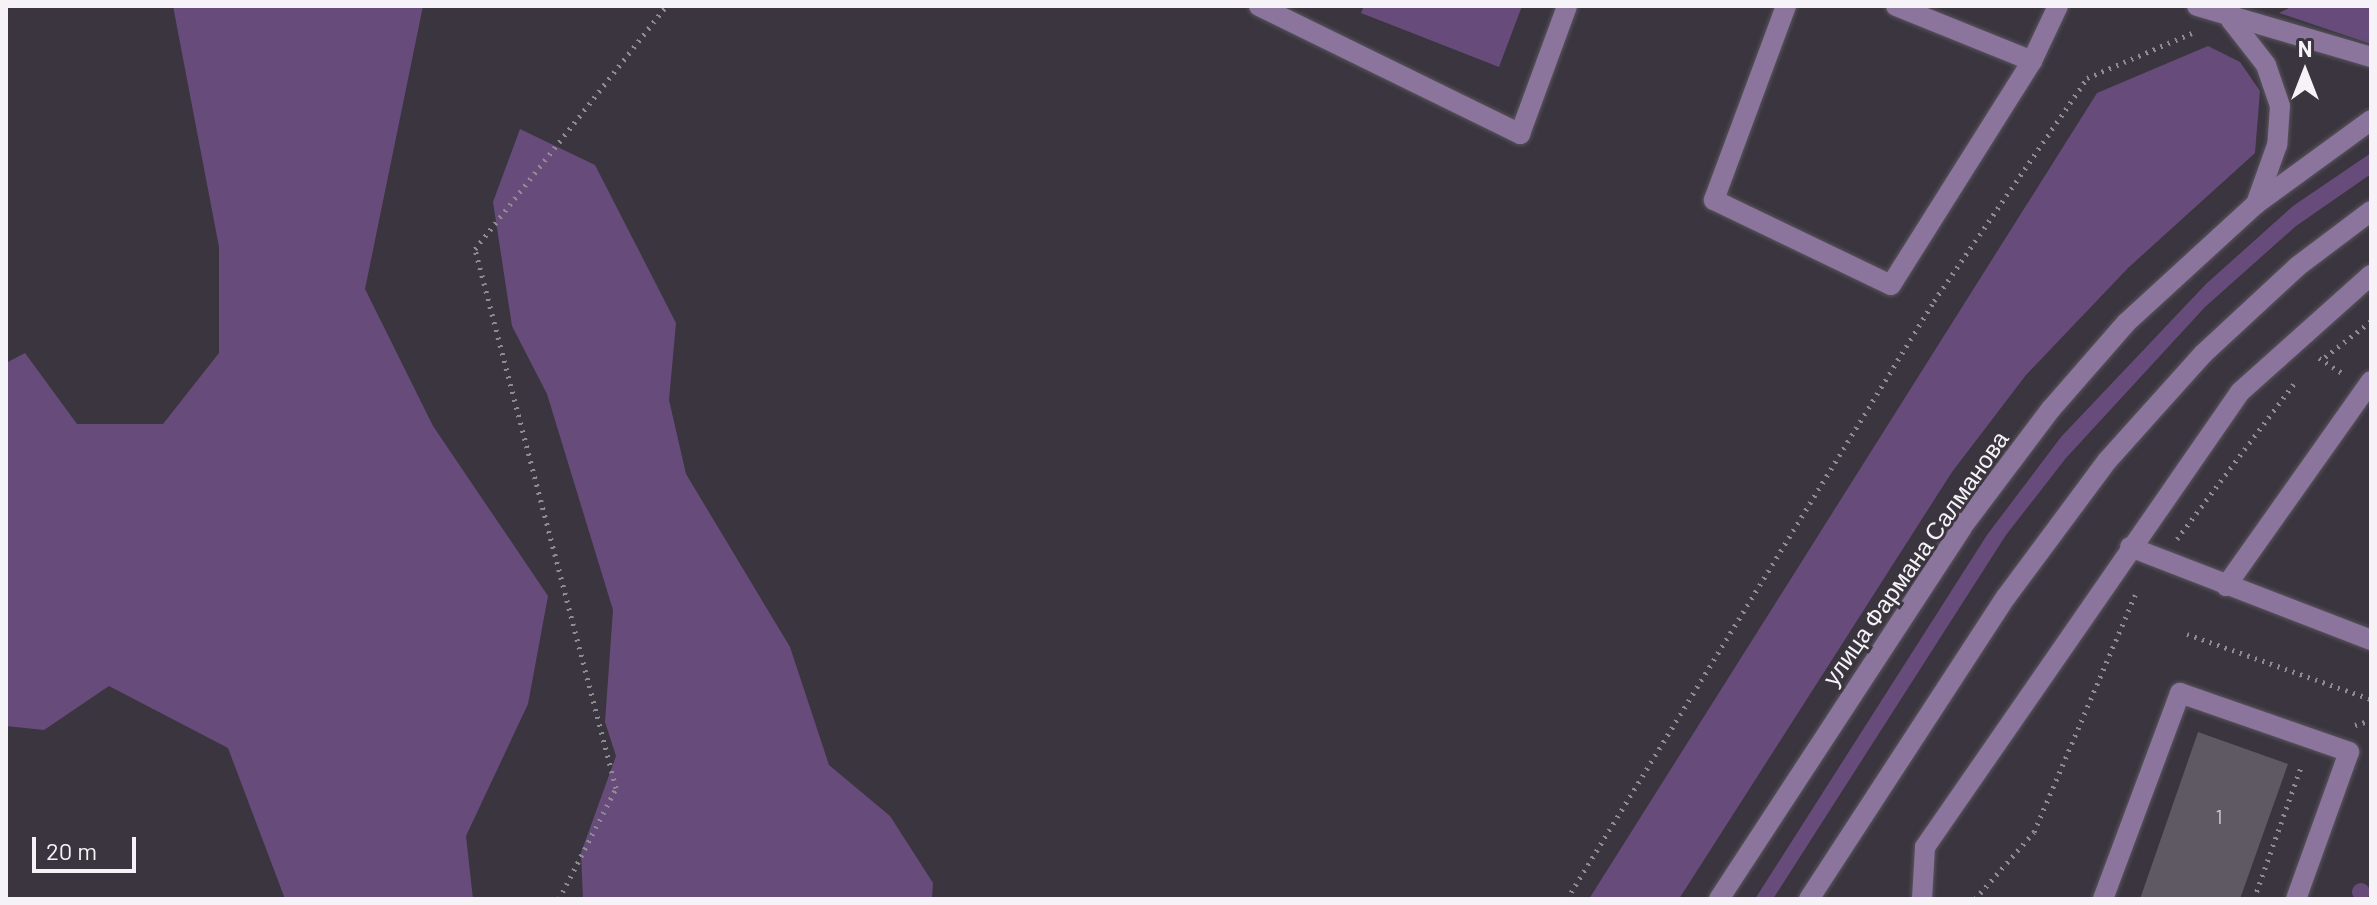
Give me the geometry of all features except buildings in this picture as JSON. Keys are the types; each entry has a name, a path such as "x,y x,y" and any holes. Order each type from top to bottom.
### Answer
{"street":[{"path":"1259,6 1520,134 1567,6"},
{"path":"1786,6 1714,200 1891,285 2032,61 2058,6"},
{"path":"1896,6 2032,61"},
{"path":"2200,7 2231,20 2371,57"},
{"path":"2231,20 2266,65 2280,106 2277,145 2256,204"},
{"name":"улица Фармана Салманова","path":"1719,899 1962,527 2051,409 2126,323 2256,204 2371,120"},
{"path":"1809,899 2006,597 2107,461 2203,354 2298,266 2371,211"},
{"path":"1922,899 1925,847 2240,392 2371,275"},
{"path":"2226,586 2366,383"},
{"path":"2130,547 2371,640"},
{"path":"2103,899 2180,693 2349,752 2296,899"}],"path":[{"path":"559,899 616,788 475,249 666,6"},
{"path":"1567,899 1934,301 2087,78 2189,39 2200,7"},
{"path":"2310,369 2371,321"},
{"path":"2296,343 2366,383"},
{"path":"1975,899 2034,832 2136,594 2299,378"},
{"path":"2187,634 2371,699"},
{"path":"2254,899 2311,738 2371,720"}],"shaded area":[{"path":"173,6 423,6 365,289 433,426 548,596 528,704 466,836 473,899 285,899 228,748 109,686 44,730 6,726 6,363 25,353 77,424 163,424 219,353 219,247"},
{"path":"1364,6 1522,6 1499,67 1361,13"},
{"path":"2293,6 2371,6 2371,44 2279,13"},
{"path":"2208,46 2240,62 2260,91 2255,153 2128,268 2026,375 1952,472 1679,899 1589,899 2097,93"},
{"path":"520,129 595,165 676,323 669,400 686,474 790,647 829,765 890,816 933,883 932,899 583,899 581,853 616,756 605,722 613,610 547,394 512,326 493,202"},
{"path":"2371,153 2371,174 2296,226 2205,307 2066,458 2006,535 1773,899 1755,899 1987,535 2061,437 2206,284 2293,206"},
{"path":"2361,883 2370,892 2361,901 2352,892"}]}
